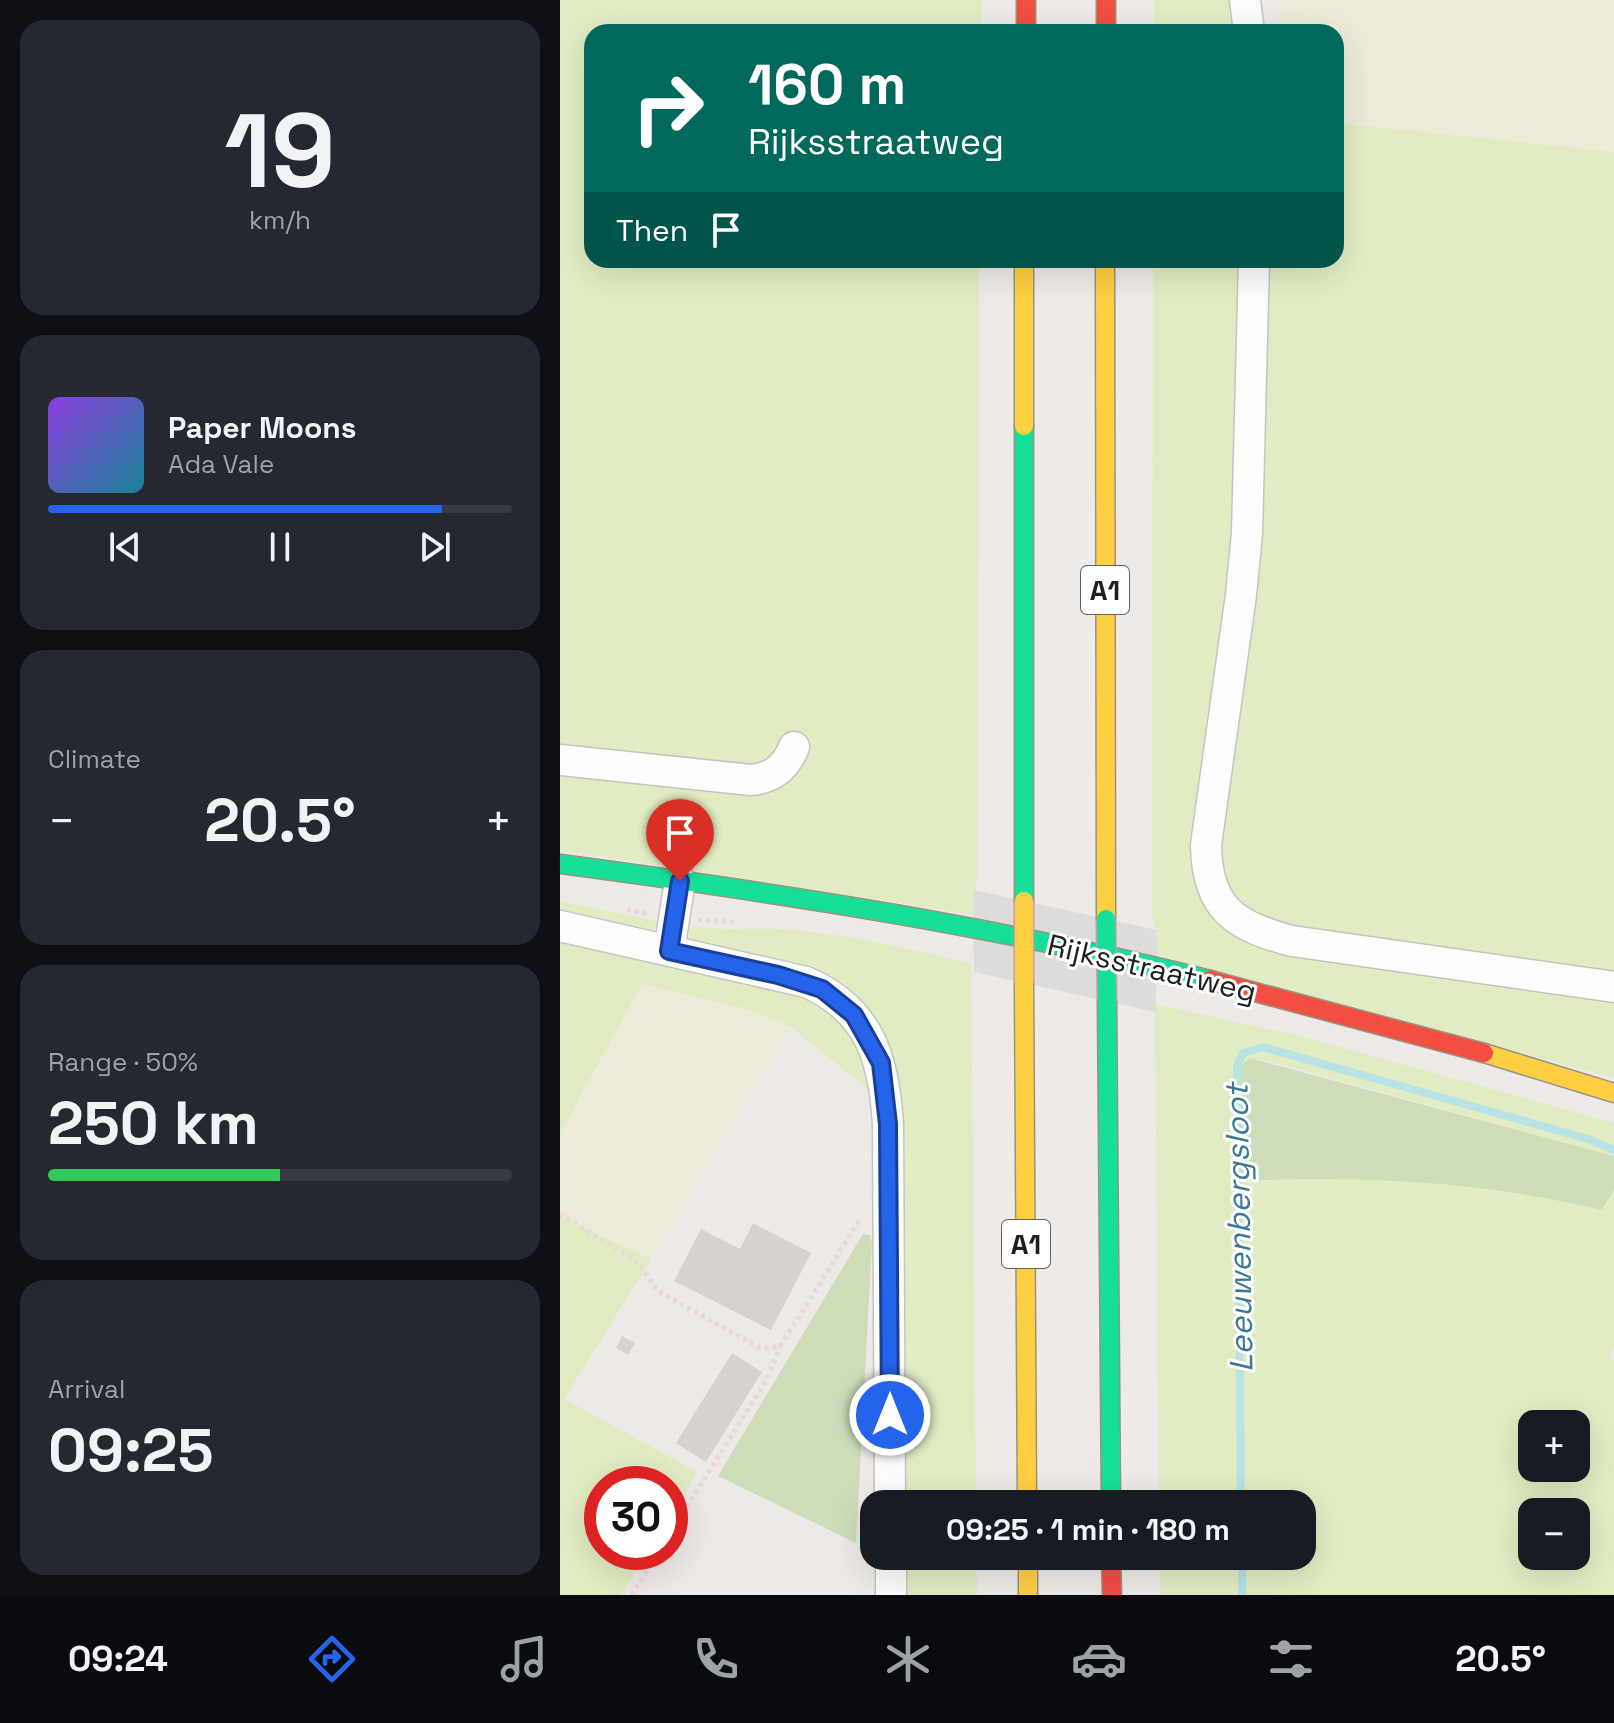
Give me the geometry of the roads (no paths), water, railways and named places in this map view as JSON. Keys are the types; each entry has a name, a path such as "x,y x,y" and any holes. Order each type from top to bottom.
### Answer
{"main road":[{"path":"1026,0 1026,24"},
{"path":"1106,0 1106,24"},
{"name":"A1","path":"1024,268 1027,1490"},
{"name":"A1","path":"1105,268 1111,1490"},
{"name":"Rijksstraatweg","path":"560,864 756,889 928,919 1215,981 1406,1030 1614,1093"},
{"path":"1028,1570 1028,1595"},
{"path":"1111,1570 1112,1595"}],"street":[{"path":"1245,0 1248,24"},
{"path":"1254,268 1247,533 1206,845 1209,882 1227,912 1242,924 1292,941 1614,987"},
{"path":"560,760 751,780 767,777 783,767 794,747"},
{"path":"669,951 680,881"},
{"path":"560,926 778,975 822,989 854,1015 881,1063 888,1124 890,1490"},
{"path":"891,1570 891,1595"}],"waterway":[{"name":"Leeuwenbergsloot","path":"1241,1490 1237,1066 1243,1053 1263,1047 1588,1139 1614,1150"},
{"name":"Leeuwenbergsloot","path":"1242,1570 1242,1595"}]}
